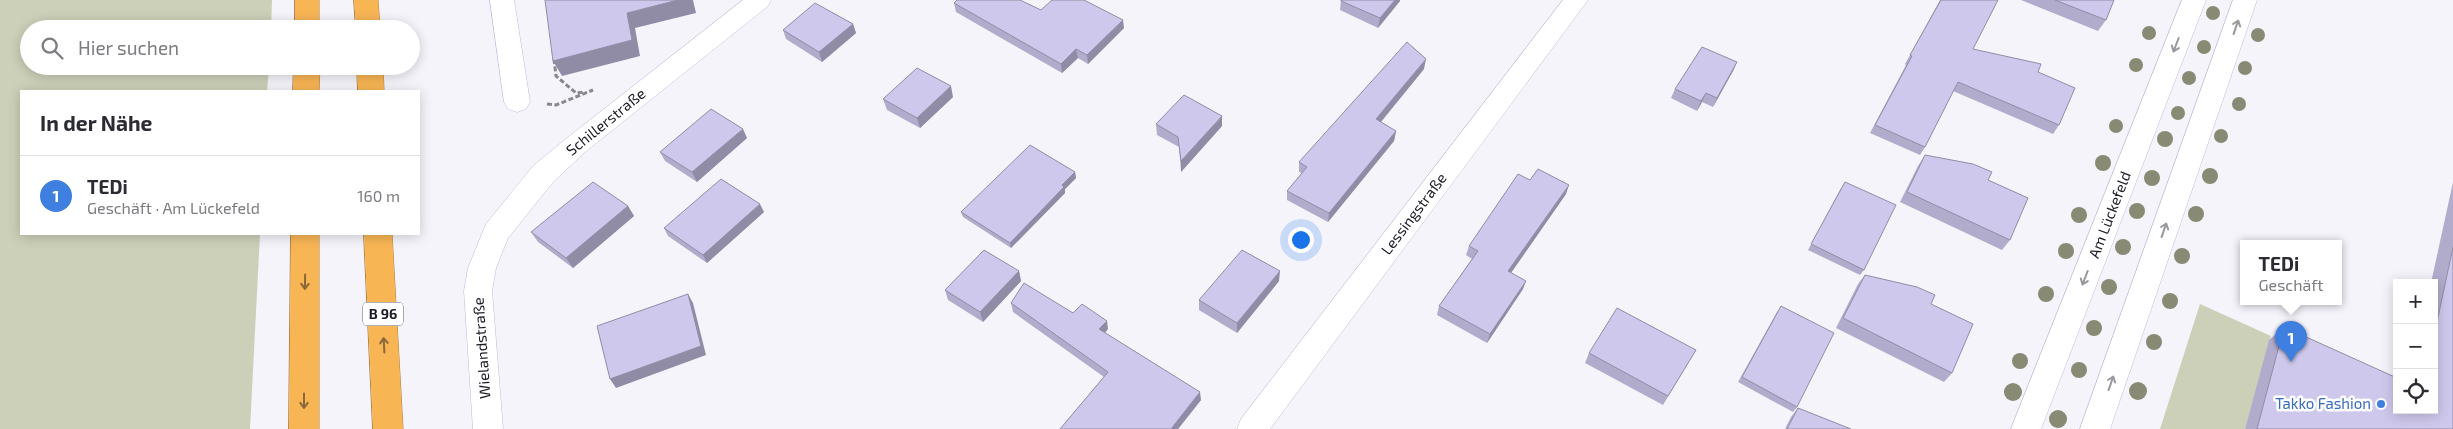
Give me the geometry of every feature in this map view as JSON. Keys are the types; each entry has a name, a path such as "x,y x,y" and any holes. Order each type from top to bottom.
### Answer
{"highway":[{"path":"307,0 307,20"},
{"path":"366,0 367,20"},
{"path":"306,90 307,75"},
{"path":"370,75 371,90"},
{"path":"304,429 305,235"},
{"name":"B 96","path":"378,235 388,429"}],"street":[{"path":"502,0 517,102"},
{"name":"Schillerstraße","path":"482,268 496,232 543,174 576,145 759,0"},
{"name":"Lessingstraße","path":"1252,429 1576,0"},
{"name":"Am Lückefeld","path":"2026,429 2194,0"},
{"path":"2094,429 2245,0"},
{"name":"Wielandstraße","path":"482,268 478,291 488,429"}],"path":[{"path":"553,57 556,76 576,93 589,91"},
{"path":"517,102 556,105 597,88"}],"green space":[{"path":"0,0 272,0 271,20 20,20 20,75 268,75 267,90 20,90 20,235 260,235 250,429 0,429"},
{"path":"2200,304 2271,336 2245,429 2160,429"}],"building":[{"path":"545,0 678,0 627,13 632,40 553,61"},
{"path":"957,0 1020,0 1041,10 1052,0 1084,0 1123,20 1087,55 1076,49 1061,64 954,3"},
{"path":"1341,0 1395,0 1380,18"},
{"path":"1941,0 1998,0 1973,49 2041,64 2038,72 2075,88 2059,125 1958,82 1925,147 1875,125 1912,56 1910,55"},
{"path":"2055,0 2114,0 2106,20"},
{"path":"815,3 853,24 819,52 783,30"},
{"path":"1407,42 1426,59 1376,119 1396,131 1329,213 1287,191 1307,167 1299,162"},
{"path":"1702,47 1737,62 1717,98 1706,93 1701,101 1675,89"},
{"path":"917,68 951,86 917,118 883,99"},
{"path":"1184,95 1222,116 1181,161 1178,137 1156,124"},
{"path":"711,109 743,129 692,172 660,152"},
{"path":"1030,145 1075,172 1062,185 1064,187 1010,243 961,212"},
{"path":"1925,155 1973,164 1992,172 1988,180 2028,198 2010,240 1907,192"},
{"path":"1538,169 1569,185 1508,271 1526,281 1490,334 1439,306 1478,251 1469,246 1518,174 1530,180"},
{"path":"721,179 760,204 703,255 664,228"},
{"path":"593,182 628,206 566,258 531,232"},
{"path":"1845,182 1896,205 1864,270 1811,244"},
{"path":"2453,247 2453,429 2257,429 2284,327 2393,376 2393,414 2438,414 2438,317"},
{"path":"984,250 1019,271 980,312 945,290"},
{"path":"1242,250 1280,271 1237,323 1199,300"},
{"path":"1865,275 1917,287 1935,295 1931,304 1973,324 1952,373 1843,318"},
{"path":"1024,283 1073,313 1082,304 1107,321 1099,329 1200,392 1171,429 1060,429 1108,372 1011,303"},
{"path":"688,294 701,346 610,379 597,326"},
{"path":"1781,306 1834,333 1797,407 1742,377"},
{"path":"1617,308 1696,350 1668,396 1589,353"},
{"path":"1798,408 1851,429 1787,429"}],"place":[{"name":"TEDi","path":"2291,362"},
{"name":"Takko Fashion","path":"2381,404"}]}
